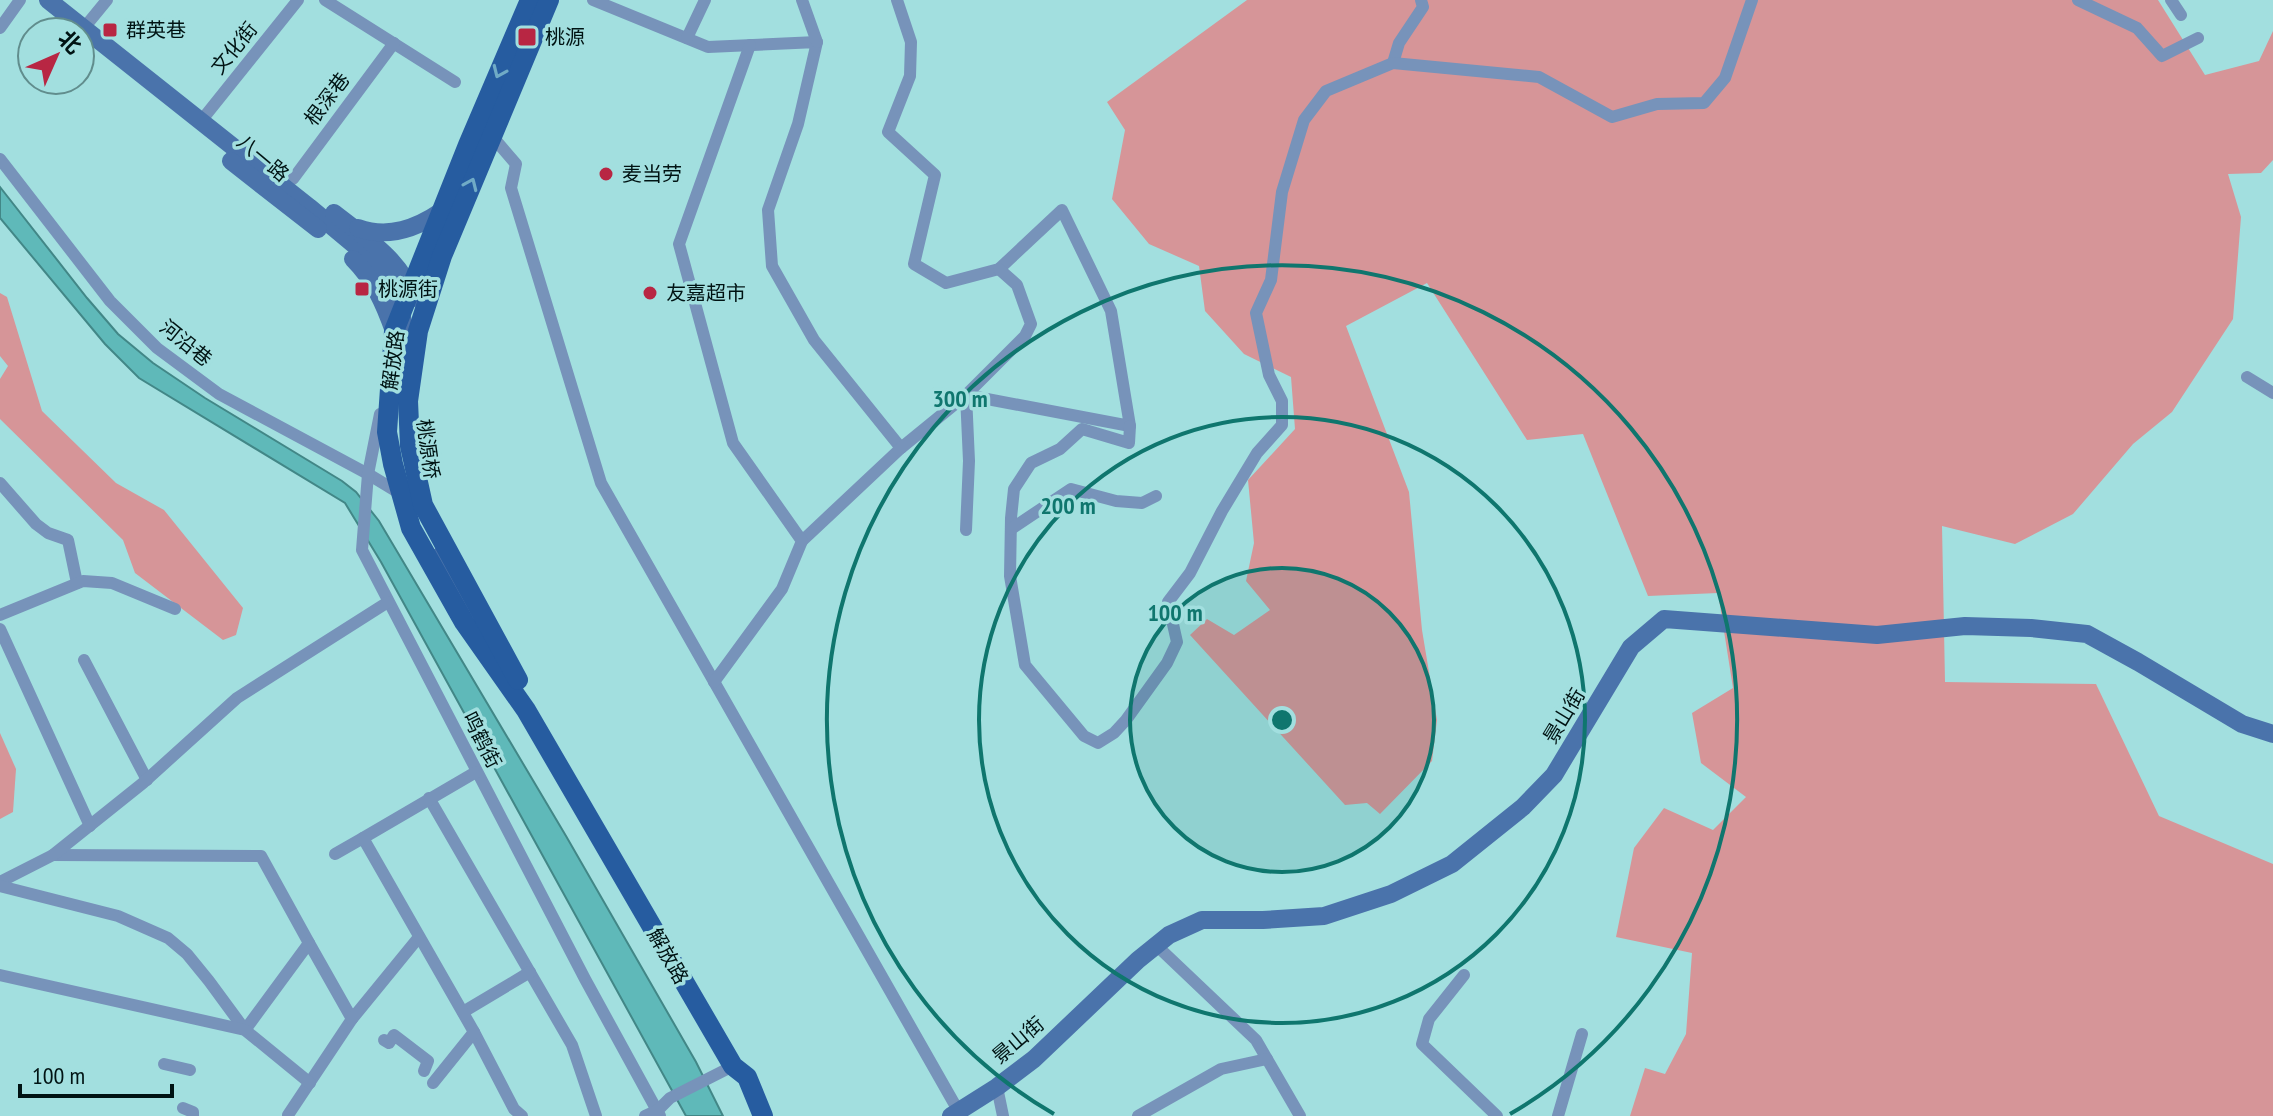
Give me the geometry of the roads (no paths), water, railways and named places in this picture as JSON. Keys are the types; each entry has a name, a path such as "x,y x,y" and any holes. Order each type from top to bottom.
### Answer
{"main road":[{"name":"八一路","path":"48,0 69,16"},
{"name":"解放路","path":"530,0 394,331 387,432 411,528 464,622 526,710 733,1066 747,1077 763,1116"},
{"name":"解放路","path":"526,710 517,676 423,505 410,446 408,401 418,331 442,256 549,0"},
{"name":"八一路","path":"96,38 201,121 220,152 339,245 367,273 384,302 394,331"},
{"name":"桃源桥","path":"201,121 370,258 396,292 403,322 403,458 412,495 461,596 526,710"},
{"path":"201,121 234,134 371,242 410,288 418,331"},
{"path":"348,224 368,231 390,233 423,224 442,211"},
{"path":"339,245 396,284 410,288 428,277 442,256"},
{"name":"景山街","path":"955,1114 1034,1059 1169,935 1202,920 1324,916 1391,894 1452,864 1523,807 1554,775 1631,647 1664,619 1877,635 1965,626 2087,634 2242,724 2273,734"}],"street":[{"path":"0,28 20,0"},
{"path":"94,16 107,0"},
{"name":"文化街","path":"201,121 298,0"},
{"path":"325,0 455,82"},
{"path":"593,0 624,5 708,47 817,42"},
{"path":"687,38 705,0"},
{"path":"802,0 817,42 798,124 768,210 772,266 814,340 901,448"},
{"path":"897,0 911,42 910,76 888,132 935,175 914,264 946,283 999,269 1062,210 1111,311 1130,426 1129,443 1082,429 1060,449 1031,463 1014,489 1011,529 1010,576 1025,665 1084,736 1098,743 1114,733 1126,720 1167,663 1177,642 1168,602 1190,573 1257,453 1282,425 1282,401 1269,375 1256,313 1271,280 1282,192 1304,120 1326,91 1393,63 1539,77 1612,117 1657,104 1704,103 1725,78 1752,0"},
{"path":"1393,63 1399,43 1423,7 1421,0"},
{"path":"2078,0 2137,28 2162,56 2198,38"},
{"path":"2171,0 2181,15"},
{"name":"根深巷","path":"293,179 394,43"},
{"path":"750,45 679,244 733,443 802,541"},
{"path":"492,136 516,164 511,188 601,483 955,1114"},
{"name":"河沿巷","path":"0,159 110,301 157,348 219,394 401,494"},
{"path":"714,682 782,589 802,541 901,448 966,395 1025,336 1031,324 1017,285 999,269"},
{"name":"鸣鹤街","path":"390,360 368,474 362,550 654,1114"},
{"path":"2247,377 2273,393"},
{"path":"966,395 1130,426"},
{"path":"966,395 969,461 966,530"},
{"path":"0,483 36,524 48,533 68,540 77,583"},
{"path":"1011,529 1071,489 1116,501 1142,503 1156,496"},
{"path":"0,615 83,581 112,583 175,609"},
{"path":"0,884 53,855 90,826 147,780 237,698 388,602"},
{"path":"0,629 90,826"},
{"path":"84,660 147,780"},
{"path":"335,854 476,772"},
{"path":"429,798 572,1045 596,1116"},
{"path":"363,838 463,1012 514,1109 522,1116"},
{"path":"53,855 261,856 282,882 309,943 352,1019"},
{"path":"0,884 118,916 168,938 187,954 245,1030 310,1083"},
{"path":"288,1115 352,1019 419,937"},
{"path":"245,1030 309,943"},
{"path":"1156,945 1256,1040 1300,1116"},
{"path":"463,1012 530,972"},
{"path":"0,975 245,1030"},
{"path":"1464,975 1429,1019 1422,1044 1497,1116"},
{"path":"433,1083 474,1032"},
{"path":"1558,1116 1582,1034"},
{"path":"384,1040 389,1043 394,1035 428,1061 424,1071"},
{"path":"1138,1116 1221,1069 1267,1059"},
{"path":"164,1064 190,1070"},
{"path":"654,1114 670,1098 733,1066"},
{"path":"997,1087 1003,1116"}],"water":[{"path":"0,187 118,334 153,363 205,398 342,481 356,492 379,521 566,836 696,1062 723,1116 686,1116 381,562 345,503 139,378 105,344 0,218"}],"place":[{"name":"群英巷","path":"110,30"},
{"name":"桃源","path":"527,37"},
{"name":"麦当劳","path":"606,174"},
{"name":"桃源街","path":"362,289"},
{"name":"友嘉超市","path":"650,293"}]}
